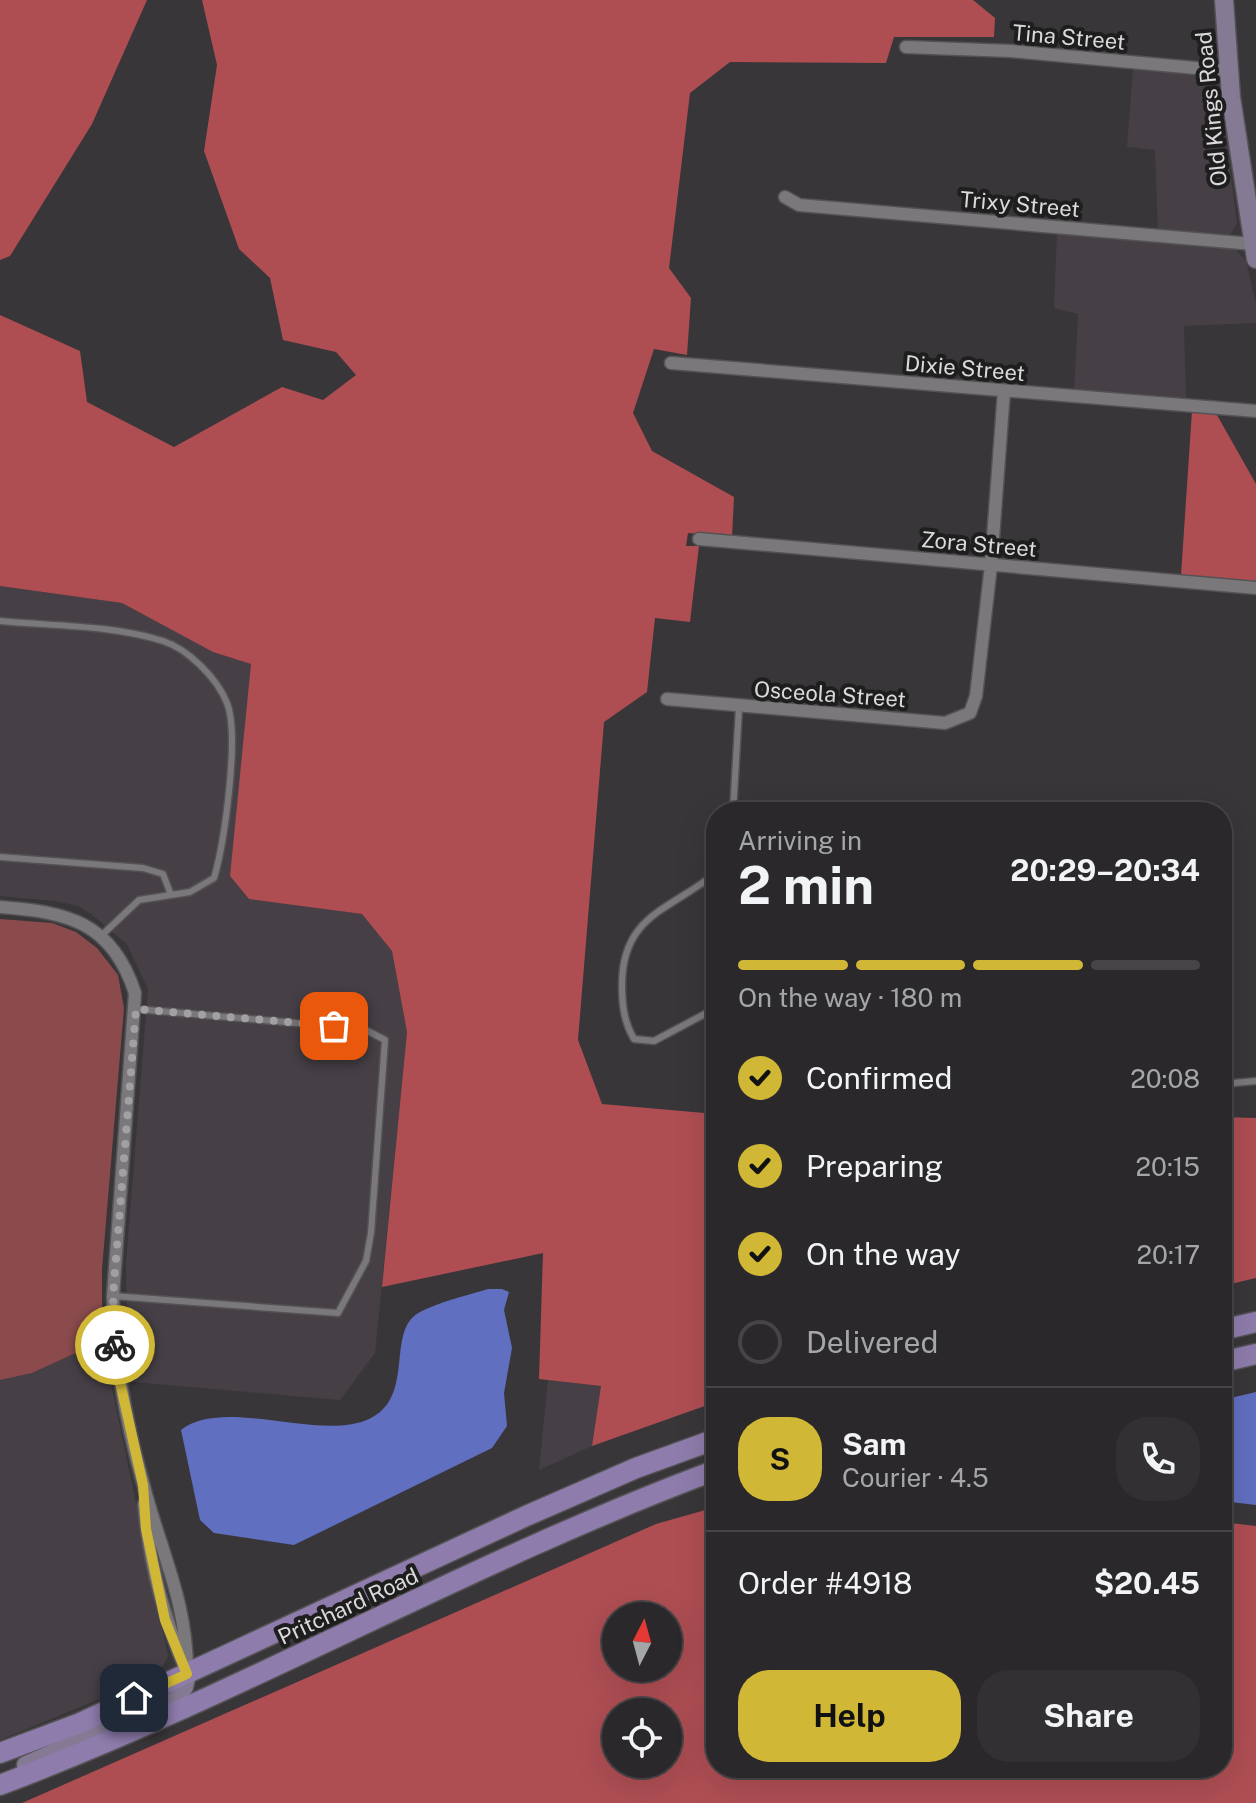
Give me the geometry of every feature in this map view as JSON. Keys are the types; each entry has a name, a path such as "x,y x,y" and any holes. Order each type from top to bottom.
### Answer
{"main road":[{"path":"1232,1328 1256,1322"},
{"path":"1232,1360 1256,1354"},
{"name":"Pritchard Road","path":"0,1753 80,1723 526,1516 636,1468 706,1443"},
{"name":"Pritchard Road","path":"0,1783 83,1754 535,1545 706,1474"}],"street":[{"name":"Old Kings Road","path":"1224,0 1228,71 1254,252"},
{"name":"Tina Street","path":"906,47 1011,51 1228,71"},
{"name":"Trixy Street","path":"785,197 799,205 1254,252"},
{"name":"Dixie Street","path":"671,363 1256,411"},
{"path":"991,565 1004,391"},
{"name":"Zora Street","path":"699,539 1256,588"},
{"name":"Osceola Street","path":"667,699 739,708 945,723 970,713 976,696 991,565"},
{"path":"0,907 66,915 101,936 117,953 128,972 136,1009 113,1296 118,1373 143,1485 165,1546 187,1637 187,1674 176,1700 27,1764 0,1783"}],"lane":[{"path":"0,621 124,632 166,642 200,665 227,704 231,744 222,849 214,878 190,892 139,900 101,936"},
{"path":"734,802 739,708"},
{"path":"0,857 143,868 163,874 171,895"},
{"path":"706,880 645,922 624,950 622,977 624,1015 634,1039 654,1041 706,1013"},
{"path":"113,1296 338,1313 366,1261 371,1233 385,1040 364,1029 136,1009"},
{"path":"1232,1083 1256,1081"}],"shaded area":[{"path":"0,0 147,0 92,124 10,256 0,260"},
{"path":"202,0 973,0 995,18 994,37 894,37 886,63 730,62 690,93 669,268 691,298 687,355 654,349 633,413 652,451 734,497 732,537 688,533 686,546 699,546 690,622 655,618 647,692 604,722 578,1040 602,1104 706,1113 706,1406 592,1446 601,1386 539,1379 543,1253 382,1287 407,1032 392,951 362,914 249,899 230,876 251,664 213,652 122,603 0,586 0,315 80,351 87,402 174,447 282,387 323,400 356,375 336,352 283,340 270,278 239,249 204,151 217,65"},
{"path":"1133,69 1204,74 1218,81 1237,223 1230,235 1158,231 1155,150 1127,147"},
{"path":"1057,234 1235,249 1246,261 1256,304 1256,323 1184,326 1186,401 1074,391 1078,314 1054,308"},
{"path":"1192,411 1217,415 1256,484 1256,582 1181,575"},
{"path":"0,586 122,603 213,652 252,664 230,876 249,899 362,914 392,951 407,1032 375,1353 340,1400 133,1382 127,1363 126,1264 148,989 127,944 91,914 78,906 55,901 0,896"},
{"path":"0,919 52,923 76,932 97,948 118,975 124,1008 102,1269 102,1341 32,1373 0,1380"},
{"path":"1232,1117 1256,1118 1256,1278 1232,1284"},
{"path":"102,1341 168,1656 161,1670 148,1679 0,1740 0,1380 32,1373"},
{"path":"548,1380 601,1386 592,1446 539,1470"},
{"path":"706,1510 706,1778 1232,1778 1232,1523 1256,1526 1256,1803 22,1803 656,1524"}],"water":[{"path":"488,1289 509,1292 504,1310 512,1348 504,1393 507,1426 492,1448 294,1545 214,1533 200,1520 181,1430 199,1421 222,1417 325,1426 349,1425 369,1419 383,1410 391,1398 402,1340 413,1317 437,1304"},
{"path":"1256,1392 1256,1505 1232,1502 1232,1398"}],"way so far":[{"path":"115,1345 113,1296 136,1009 334,1026"}],"route":[{"path":"115,1345 118,1373 143,1485 146,1529 165,1620 187,1674 134,1698"}]}
